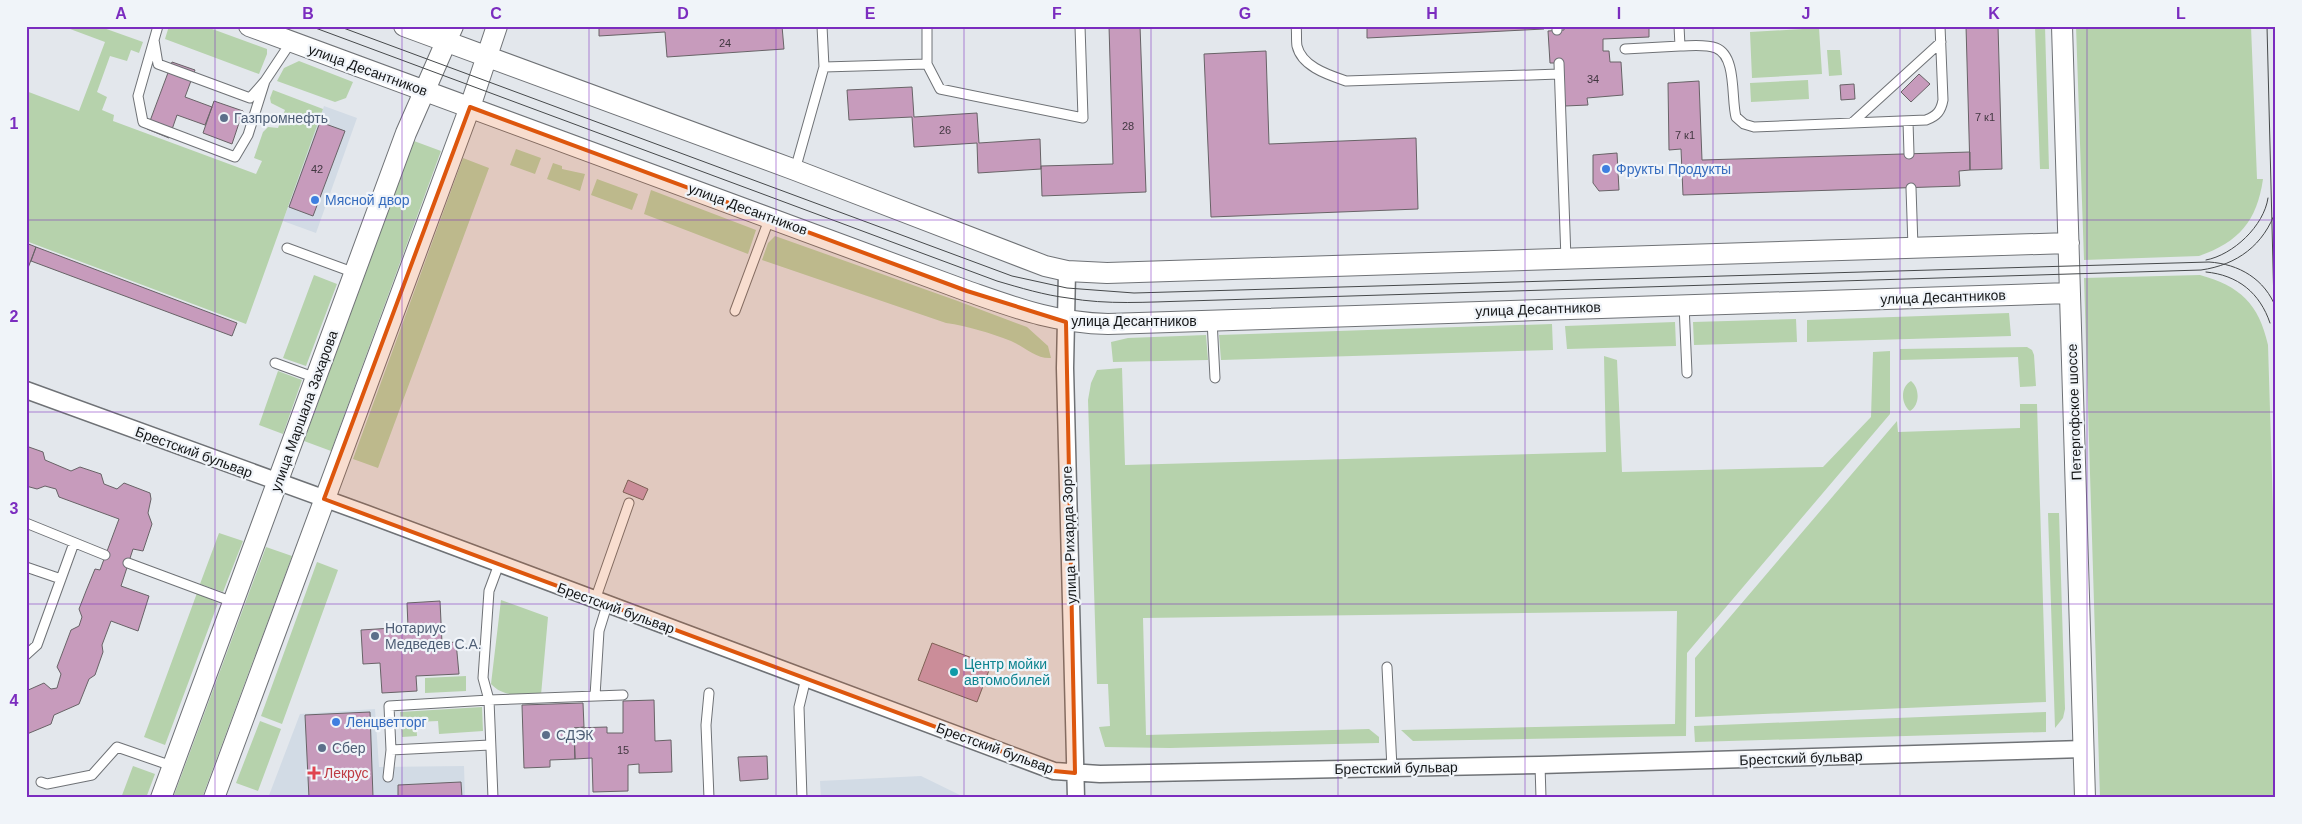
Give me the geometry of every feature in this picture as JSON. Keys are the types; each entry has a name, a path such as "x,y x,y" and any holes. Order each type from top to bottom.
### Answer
{"street":[{"name":"улица Десантников","path":"249,26 984,297 1066,322 1108,324 2070,293"},
{"path":"404,26 450,34 487,56 795,170 1045,266 1067,271 1117,273 2069,243"},
{"path":"214,798 470,107 497,26"},
{"name":"Петергофское шоссе","path":"2062,26 2086,798"},
{"name":"улица Маршала Захарова","path":"161,798 406,133 450,34"},
{"name":"улица Рихарда Зорге","path":"1067,271 1065,368 1076,798"},
{"name":"Брестский бульвар","path":"26,390 1054,771 1075,773 1540,765 2084,749"}],"lane":[{"path":"158,26 138,96 143,122 235,157 248,134 266,81"},
{"path":"795,170 824,67 822,26"},
{"path":"927,26 927,64 940,89 1084,118 1080,26"},
{"path":"1296,26 1297,47 1309,64 1346,81 1559,74"},
{"path":"1679,26 1680,46"},
{"path":"1626,49 1680,46 1718,48 1727,56 1731,67 1736,118 1744,124 1754,127 1926,120 1935,117 1941,109 1943,100 1940,26"},
{"path":"154,40 158,64 250,98 266,81 291,42"},
{"path":"1852,123 1941,42"},
{"path":"1558,63 1566,259"},
{"path":"824,67 927,64"},
{"path":"1908,121 1909,154"},
{"path":"1911,188 1913,247"},
{"path":"736,311 770,217"},
{"path":"287,248 355,273"},
{"path":"1684,304 1687,373"},
{"path":"1212,320 1215,378"},
{"path":"275,364 316,378"},
{"path":"595,696 601,602 629,503"},
{"path":"26,524 106,555"},
{"path":"26,656 38,645 74,543"},
{"path":"128,563 233,602"},
{"path":"494,798 489,700 482,678 489,591 499,564"},
{"path":"26,566 61,579"},
{"path":"1387,667 1392,768"},
{"path":"802,798 799,706 806,678"},
{"path":"709,798 706,725 710,693"},
{"path":"388,777 391,750 389,706 623,695"},
{"path":"391,750 490,745"},
{"path":"41,782 47,784 92,775 117,747 172,766"},
{"path":"1540,765 1541,798"}],"highlighted area":[{"path":"470,107 967,291 1066,322 1075,773 1054,771 324,499"}],"shaded area":[{"path":"324,106 357,118 316,233 283,221"},
{"path":"375,709 379,767 464,766 465,798 268,798 300,714"},
{"path":"921,776 966,798 821,798 820,781"}],"green space":[{"path":"62,26 98,26 143,42 139,53 131,50 127,61 110,56 97,92 107,97 102,110 114,115 113,121 256,174 262,161 254,158 263,132 268,127 278,128 285,110 271,103 270,98 273,90 323,109 246,324 26,241 26,91 79,111 105,42"},
{"path":"169,26 204,26 267,49 267,54 259,74 165,39"},
{"path":"2035,26 2045,26 2049,169 2040,169"},
{"path":"2076,26 2251,26 2257,179 2263,179 2256,207 2251,218 2235,237 2225,244 2199,256 2084,260"},
{"path":"1819,28 1822,74 1752,78 1750,32"},
{"path":"1827,50 1840,50 1842,75 1829,76"},
{"path":"299,61 353,82 346,98 335,102 277,81 284,68"},
{"path":"1808,80 1809,99 1751,102 1750,83"},
{"path":"414,141 441,151 331,451 304,441"},
{"path":"516,149 541,158 535,174 510,165"},
{"path":"463,158 489,168 378,468 353,459"},
{"path":"553,163 562,166 562,169 585,174 580,191 547,179"},
{"path":"597,179 638,194 632,210 591,195"},
{"path":"651,190 756,230 748,254 644,214"},
{"path":"775,236 1027,327 1048,346 1051,358 1035,355 1011,341 995,335 946,323 762,260 768,243"},
{"path":"314,275 337,284 306,366 283,358"},
{"path":"2200,275 2226,285 2246,299 2259,318 2268,345 2276,606 2276,798 2100,798 2084,278"},
{"path":"2009,313 2011,336 1807,342 1807,320"},
{"path":"1796,319 1797,342 1694,345 1693,322"},
{"path":"1675,322 1676,346 1567,349 1565,326"},
{"path":"1552,324 1553,350 1221,360 1219,335"},
{"path":"1206,335 1208,360 1113,362 1111,342 1128,338"},
{"path":"2027,347 2032,350 2034,355 2036,386 2020,387 2018,357 1900,360 1900,349"},
{"path":"1890,351 1890,414 1687,653 1686,736 1413,741 1401,730 1675,724 1677,611 1143,618 1146,735 1369,729 1379,737 1379,743 1170,748 1105,747 1099,727 1110,726 1108,684 1097,684 1088,400 1091,383 1097,370 1122,368 1125,465 1606,452 1604,356 1617,360 1622,472 1823,467 1871,417 1873,352"},
{"path":"278,371 302,380 283,434 259,425"},
{"path":"1911,381 1916,388 1918,396 1916,405 1910,411 1903,400 1903,391"},
{"path":"2020,404 2037,404 2046,702 1695,717 1695,658 1897,421 1898,432 2020,428"},
{"path":"2048,513 2059,513 2065,709 2063,718 2055,728"},
{"path":"219,533 243,541 223,592 200,584"},
{"path":"266,547 292,556 202,798 173,798"},
{"path":"317,562 338,570 282,724 261,716"},
{"path":"197,593 218,603 165,745 144,737"},
{"path":"501,600 548,617 541,695 508,694 491,684"},
{"path":"466,676 466,691 425,693 425,678"},
{"path":"482,707 483,731 439,734 438,721 416,722 417,736 402,737 400,712"},
{"path":"2046,712 2046,732 1695,742 1694,726"},
{"path":"260,721 281,729 258,791 236,783"},
{"path":"133,766 155,774 146,798 121,798"}],"building":[{"path":"599,26 782,26 784,49 667,57 665,32 599,36"},
{"path":"1109,26 1140,26 1146,192 1042,196 1041,166 1113,164"},
{"path":"1367,26 1544,26 1544,29 1367,38"},
{"path":"1564,26 1649,26 1649,37 1603,39 1603,51 1609,51 1610,62 1621,62 1623,95 1587,98 1588,105 1565,106 1562,63 1550,63 1548,31 1564,30"},
{"path":"1966,26 1998,26 2002,169 1970,170"},
{"path":"1266,51 1269,144 1416,138 1418,209 1211,217 1204,54"},
{"path":"172,62 195,70 185,97 212,107 205,125 177,115 169,138 147,129"},
{"path":"1919,74 1930,84 1911,102 1901,92"},
{"path":"1699,81 1702,160 1970,152 1970,170 1959,171 1960,186 1683,195 1681,149 1669,150 1668,83"},
{"path":"1854,84 1855,99 1841,100 1840,85"},
{"path":"912,87 914,117 977,113 979,143 1040,139 1041,169 978,173 977,143 914,147 912,117 849,120 847,90"},
{"name":"Газпромнефть","path":"214,101 243,111 232,144 203,133"},
{"path":"320,122 345,131 313,216 289,207"},
{"name":"Фрукты Продукты","path":"1617,153 1619,190 1599,191 1593,183 1593,155"},
{"path":"26,243 36,247 28,268 26,267"},
{"path":"36,247 237,323 232,336 31,261"},
{"path":"26,446 43,452 45,460 71,471 80,467 101,474 104,484 117,489 124,483 150,493 151,499 148,513 152,524 143,551 133,549 121,586 149,596 138,631 111,621 102,645 103,652 95,675 89,679 79,704 54,715 51,724 27,734 26,691 44,683 51,689 57,688 61,674 57,667 71,630 79,626 82,617 79,609 95,569 100,570 119,519 59,497 56,489 45,486 37,489 26,486"},
{"path":"628,480 648,489 643,500 623,492"},
{"path":"440,601 442,643 456,642 459,674 416,676 417,691 382,693 380,663 363,664 361,630 408,627 407,603"},
{"name":"Центр мойки автомобилей","path":"932,643 991,665 977,702 918,680"},
{"path":"654,700 655,741 671,740 672,772 639,773 639,764 628,765 628,791 593,792 592,758 575,759 574,728 607,727 607,733 623,733 623,701"},
{"path":"583,703 584,727 574,728 575,759 550,760 550,767 524,768 522,705"},
{"path":"370,712 373,797 309,798 305,715"},
{"path":"767,756 768,779 740,781 738,757"},
{"path":"461,782 462,798 398,798 398,785"}],"tram line":[{"path":"310,26 997,281 1050,295 1097,302 1157,302 2201,270 2226,263 2248,251 2264,233 2276,210"},
{"path":"338,26 1012,276 1067,288 1134,293 2209,262 2231,266 2250,275 2265,289 2276,308"},
{"path":"2267,26 2276,385"},
{"path":"2206,260 2227,252 2246,238 2260,219 2268,198"},
{"path":"2206,272 2228,277 2246,287 2254,294 2266,312 2270,323"}],"place":[{"name":"Газпромнефть","path":"224,118"},
{"name":"Фрукты Продукты","path":"1606,169"},
{"name":"Мясной двор","path":"315,200"},
{"name":"Нотариус Медведев С.А.","path":"375,636"},
{"name":"Центр мойки автомобилей","path":"954,672"},
{"name":"Ленцветторг","path":"336,722"},
{"name":"СДЭК","path":"546,735"},
{"name":"Сбер","path":"322,748"},
{"name":"Лекрус","path":"314,773"}]}
